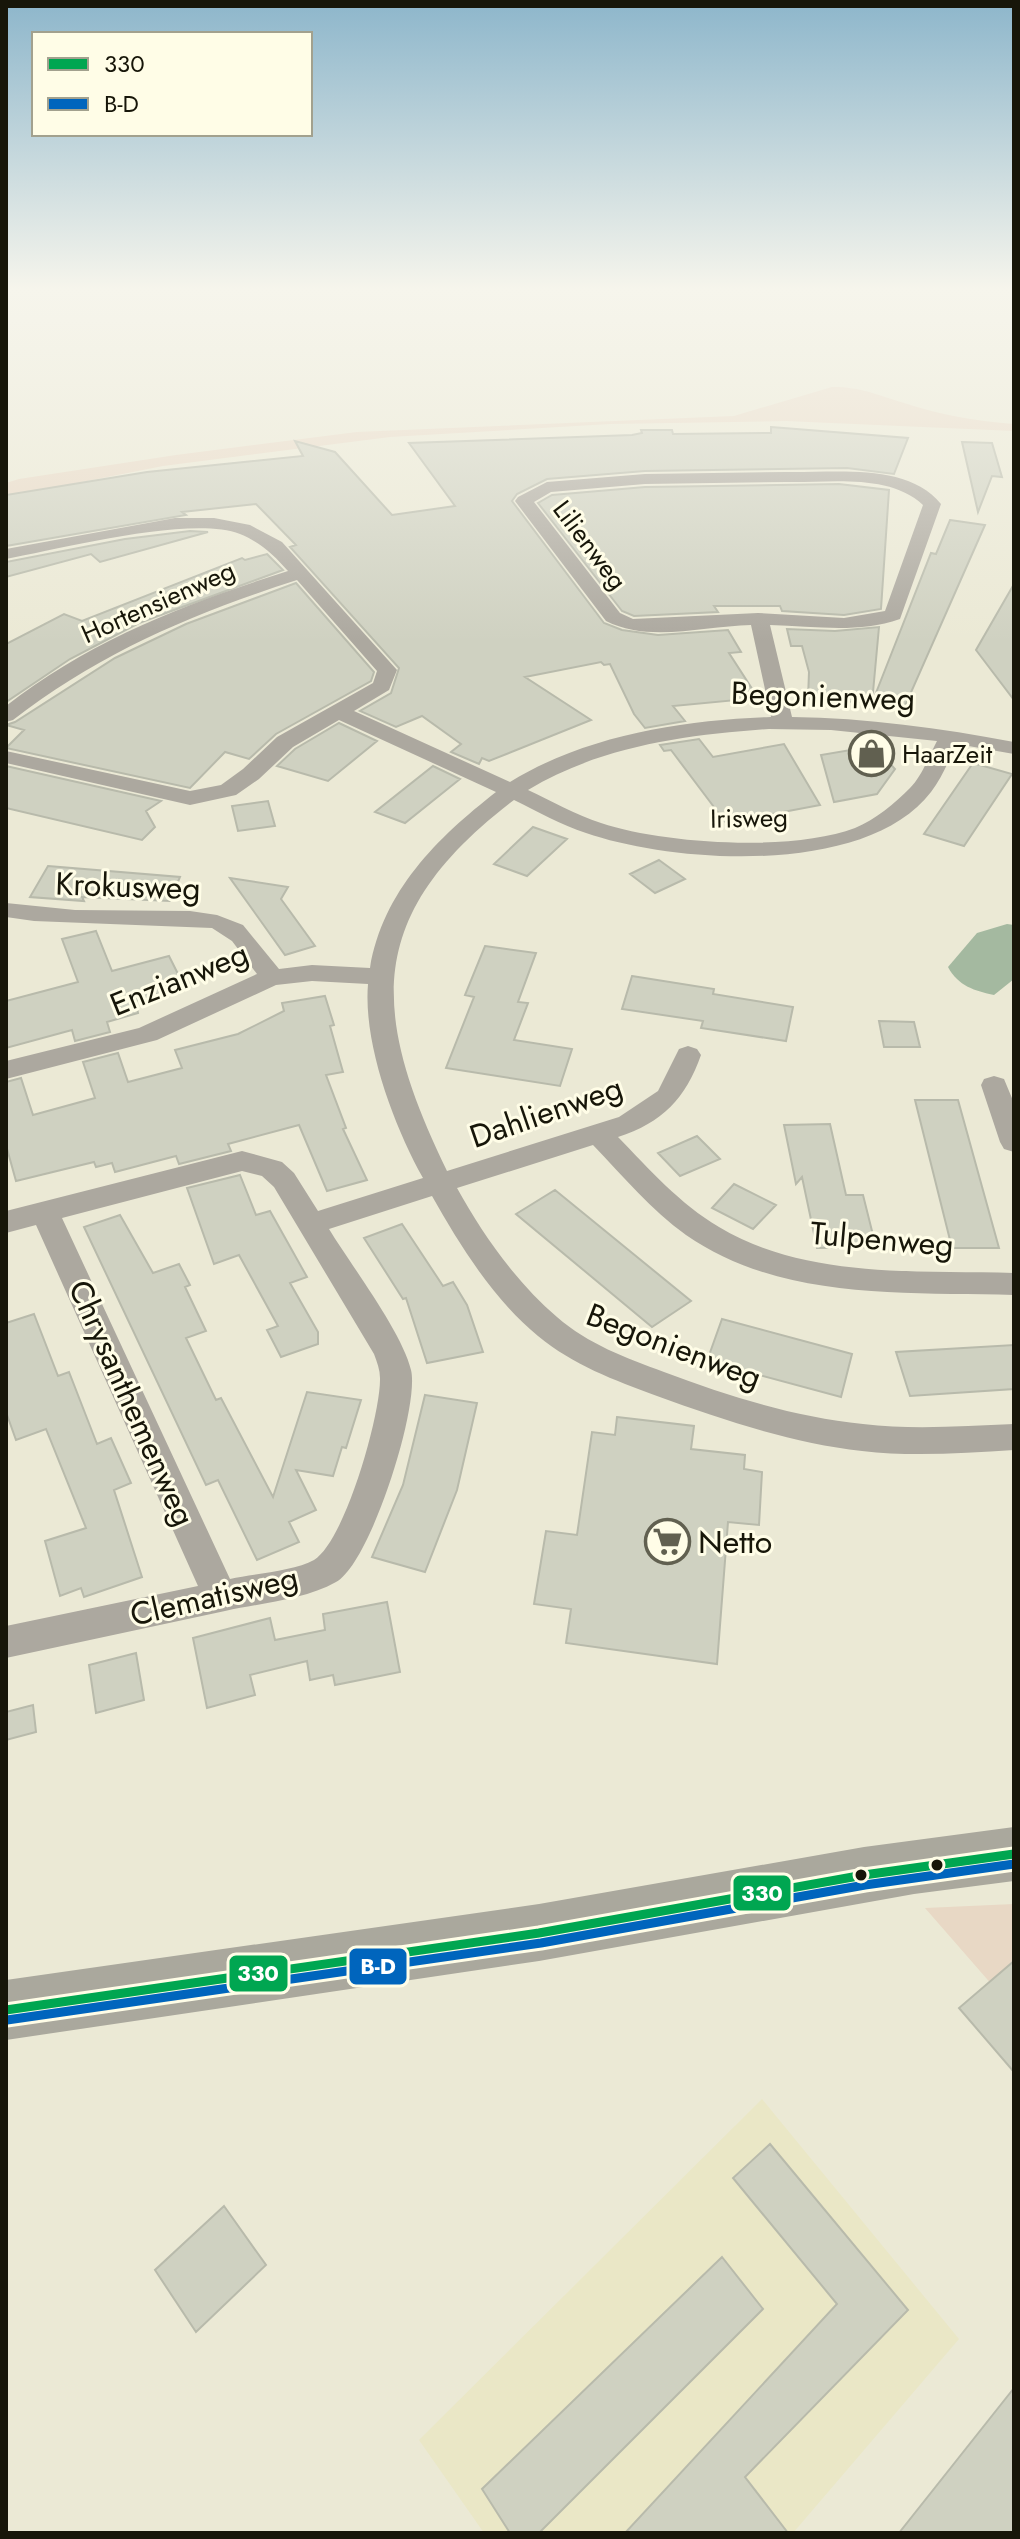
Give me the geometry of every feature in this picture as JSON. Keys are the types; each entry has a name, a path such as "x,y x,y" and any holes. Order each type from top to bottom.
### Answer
{"street":[{"name":"Lilienweg","path":"786,477 892,483 911,487 926,495 932,504 893,615 879,621 855,624 759,619 645,626 613,617 524,501 547,487 645,479 786,477"},
{"path":"6,554 175,523 214,523 244,529 276,546 387,670 382,686 285,742 251,774 228,790 190,798 6,757"},
{"name":"Hortensienweg","path":"6,716 68,672 124,639 210,601 298,574"},
{"path":"759,619 783,723"},
{"name":"Irisweg","path":"337,711 593,828 661,844 749,850 811,844 863,833 899,810 922,789 950,737"},
{"name":"Begonienweg","path":"1014,748 854,726 783,723 725,725 656,736 589,755 530,780 511,792 471,824 424,870 405,904 381,977 384,1031 413,1132 458,1214 535,1316 569,1344 597,1360 726,1407 843,1435 953,1440 1014,1437"},
{"name":"Krokusweg","path":"6,910 114,919 211,920 228,926 241,937 272,977"},
{"name":"Enzianweg","path":"6,1070 145,1035 179,1023 228,996 272,977 318,974 381,977"},
{"name":"Dahlienweg","path":"441,1184 629,1124 664,1103 679,1084 688,1055"},
{"path":"994,1085 1014,1142"},
{"name":"Tulpenweg","path":"598,1133 666,1203 711,1237 761,1258 802,1270 871,1280 1014,1284"},
{"name":"Clematisweg","path":"6,1222 242,1161 272,1169 284,1180 389,1352 397,1377 394,1411 380,1462 347,1546 329,1568 294,1581 6,1642"},
{"path":"310,1224 441,1184"},
{"name":"Chrysanthemenweg","path":"44,1210 220,1596"},
{"path":"6,2010 617,1920 847,1876 1014,1854"}],"shaded area":[{"path":"770,405 913,405 972,419 1014,424 1014,431 786,421 610,424 390,437 163,466 6,497 6,483 19,479 357,432 734,416"},
{"path":"1007,924 1014,925 1014,979 994,995 974,989 957,979 948,967 977,933"},
{"path":"1014,1904 1014,2010 925,1908"},
{"path":"762,2099 959,2339 793,2533 484,2533 419,2440"}],"building":[{"path":"771,427 908,438 894,474 847,468 645,471 547,479 517,494 512,501 604,623 622,630 658,635 728,630 741,652 729,653 758,698 673,706 685,721 645,728 634,714 610,664 601,662 525,677 591,720 489,761 482,758 479,764 451,752 461,744 422,716 396,727 360,711 391,693 399,668 290,547 296,545 256,504 182,512 186,515 6,546 6,495 147,472 303,456 295,441 335,452 392,515 455,506 409,443 632,435 642,433 641,430 672,430 673,434 771,433"},
{"path":"962,442 992,443 1002,477 992,476 978,512"},
{"path":"839,484 889,490 881,609 844,615 782,611 780,606 714,606 718,612 634,616 622,611 538,503 552,495 645,487"},
{"path":"950,520 985,525 905,706 872,703 931,553 936,554"},
{"path":"190,531 208,532 100,562 91,554 6,577 6,562 125,539"},
{"path":"267,554 283,570 139,623 70,659 6,702 6,644 64,614 82,621 242,558 245,560"},
{"path":"296,583 374,672 371,681 276,734 249,759 225,752 190,788 6,748 24,730 6,725 115,658 186,624"},
{"path":"1014,584 1014,700 976,650"},
{"path":"879,627 872,703 808,699 809,672 802,646 791,646 787,629 835,631"},
{"path":"339,723 377,741 328,781 277,766 295,749"},
{"path":"699,739 713,757 784,744 820,805 726,823 671,750 664,751 660,745"},
{"path":"874,746 895,769 877,794 834,802 821,755"},
{"path":"973,763 1012,774 964,846 924,834"},
{"path":"6,766 161,801 146,811 155,827 142,840 6,808"},
{"path":"433,766 460,779 405,823 375,812"},
{"path":"268,801 275,826 238,831 232,806"},
{"path":"533,827 567,839 527,876 494,864"},
{"path":"659,860 685,879 655,893 630,874"},
{"path":"48,866 180,877 170,901 82,897 84,901 30,897"},
{"path":"230,878 288,887 281,899 315,946 285,955"},
{"path":"96,931 112,971 169,956 184,986 136,1001 138,1013 107,1022 110,1032 75,1041 72,1030 6,1048 6,1001 78,982 62,939"},
{"path":"485,946 536,953 518,1002 528,1003 514,1040 572,1049 560,1086 446,1068 474,997 465,995"},
{"path":"632,976 714,989 713,994 793,1007 786,1041 701,1028 703,1021 622,1009"},
{"path":"325,996 343,1072 326,1075 346,1128 343,1129 367,1180 327,1191 299,1125 228,1144 231,1151 179,1164 176,1156 115,1172 112,1163 96,1167 94,1162 16,1181 6,1145 6,1082 21,1078 33,1115 95,1098 83,1062 118,1053 128,1082 182,1068 175,1050 238,1034 284,1011 282,1003"},
{"path":"879,1021 914,1022 920,1047 884,1047"},
{"path":"915,1100 958,1100 999,1248 952,1248"},
{"path":"830,1124 846,1195 863,1195 876,1247 817,1248 802,1177 796,1184 784,1125"},
{"path":"697,1136 720,1159 680,1176 658,1153"},
{"path":"240,1175 256,1215 270,1211 307,1277 290,1283 318,1332 318,1344 281,1357 267,1330 278,1326 239,1255 214,1264 187,1188"},
{"path":"734,1184 776,1205 753,1229 712,1208"},
{"path":"555,1190 691,1301 652,1327 516,1214"},
{"path":"120,1215 153,1273 179,1264 190,1285 185,1287 206,1331 186,1338 216,1400 221,1398 273,1497 307,1392 361,1400 346,1448 342,1447 333,1476 296,1470 316,1510 289,1522 299,1542 257,1560 218,1480 206,1485 84,1227"},
{"path":"402,1224 443,1286 453,1282 467,1305 483,1352 427,1363 406,1298 403,1299 364,1238"},
{"path":"34,1314 58,1376 69,1372 97,1444 111,1438 131,1483 114,1490 142,1577 84,1597 81,1588 60,1596 45,1541 86,1528 46,1429 16,1440 6,1412 6,1323"},
{"path":"722,1319 852,1354 841,1397 707,1361"},
{"path":"1014,1345 1014,1389 910,1396 896,1352"},
{"path":"425,1395 477,1403 457,1490 425,1572 372,1557 403,1485"},
{"path":"617,1417 694,1426 691,1449 745,1455 744,1469 762,1472 759,1525 728,1522 717,1664 566,1643 571,1609 534,1604 546,1531 577,1535 592,1432 615,1435"},
{"path":"387,1602 400,1672 335,1685 333,1675 310,1680 307,1661 250,1675 255,1695 207,1708 193,1638 270,1618 275,1640 325,1630 323,1614"},
{"path":"136,1653 144,1700 96,1713 89,1665"},
{"path":"33,1705 36,1732 6,1740 6,1712"},
{"path":"1014,1961 1014,2072 959,2008"},
{"path":"770,2144 908,2310 745,2477 788,2533 625,2533 837,2304 733,2178"},
{"path":"224,2206 266,2265 196,2332 155,2270"},
{"path":"722,2257 763,2309 539,2533 510,2533 482,2489"},
{"path":"1014,2388 1014,2533 899,2533"}],"transit line":[{"name":"330","path":"6,2010 539,1933 864,1875 1014,1854"},
{"name":"B-D","path":"7,2020 541,1943 865,1885 1014,1864"}],"place":[{"name":"HaarZeit","path":"871,754"},
{"name":"Netto","path":"667,1542"}]}
